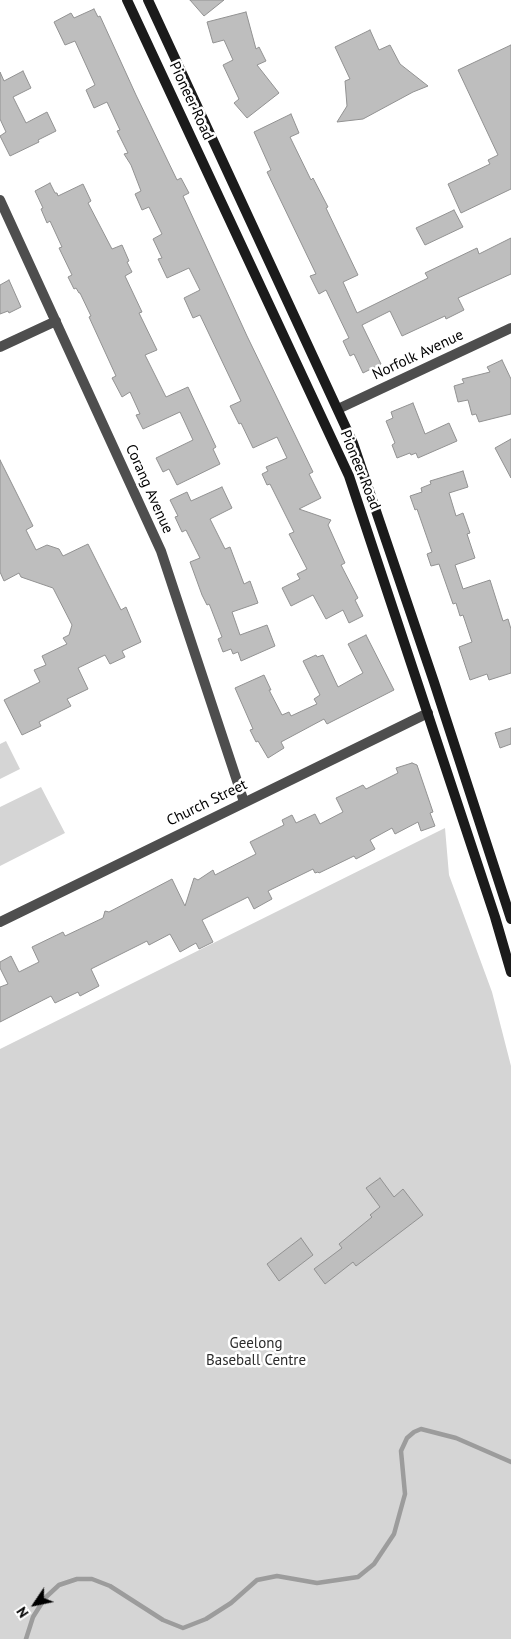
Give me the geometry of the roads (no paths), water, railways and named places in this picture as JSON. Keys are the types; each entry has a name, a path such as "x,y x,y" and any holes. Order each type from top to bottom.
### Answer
{"main road":[{"name":"Pioneer Road","path":"127,0 322,416 356,495 496,917 511,972"},
{"name":"Pioneer Road","path":"148,0 338,409 357,454 510,915"},
{"path":"322,416 338,409"},
{"path":"428,713 441,706"},
{"path":"496,917 510,915"}],"street":[{"name":"Corang Avenue","path":"0,200 161,552 244,802"},
{"path":"0,347 56,321"},
{"name":"Norfolk Avenue","path":"338,409 511,328"},
{"name":"Church Street","path":"0,922 428,713"}],"waterway":[{"path":"26,1639 33,1617 45,1598 59,1585 77,1579 92,1579 110,1586 163,1620 183,1628 206,1619 231,1603 257,1580 277,1576 317,1583 358,1577 374,1564 394,1534 405,1494 401,1451 407,1438 421,1429 456,1438 511,1462"}],"park label":[{"name":"Geelong Baseball Centre","path":"256,1352"}]}
